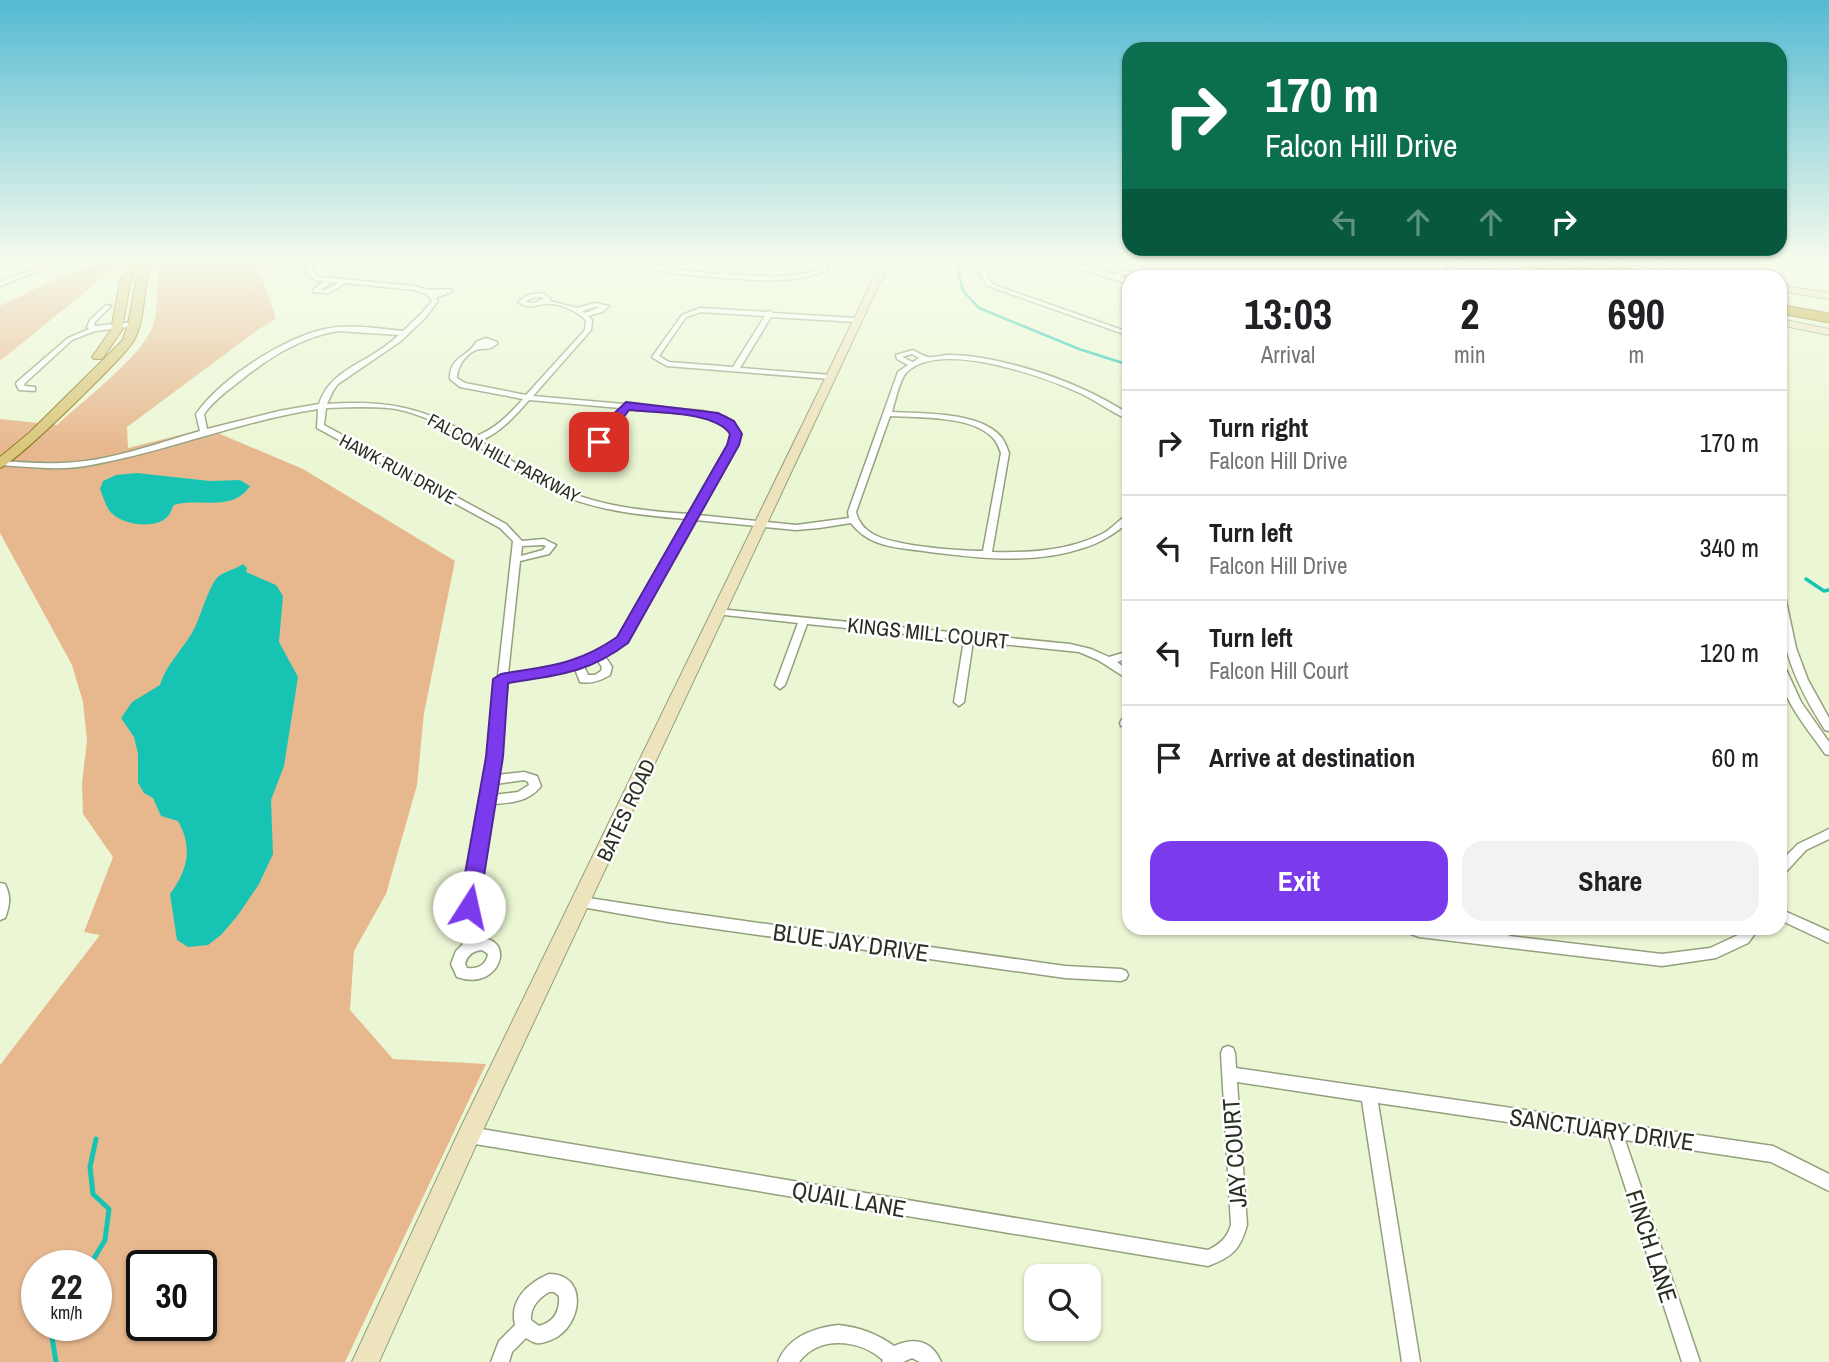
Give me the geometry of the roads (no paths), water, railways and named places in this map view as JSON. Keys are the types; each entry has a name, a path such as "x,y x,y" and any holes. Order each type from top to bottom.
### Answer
{"main road":[{"path":"0,460 104,351 120,323"},
{"path":"0,460 34,436 127,342 136,324"}],"street":[{"path":"91,323 90,327 94,329"},
{"path":"324,407 334,382 378,354 415,323"},
{"path":"472,442 500,427 584,335 590,325 589,323"},
{"path":"679,323 656,356 649,358 648,363 829,377"},
{"path":"735,370 764,323"},
{"name":"BATES ROAD","path":"365,1362 469,1135 762,523 855,323"},
{"path":"1094,323 1122,333"},
{"path":"1787,323 1829,332"},
{"path":"32,389 22,388 20,384 23,379 71,339 94,329 136,324"},
{"path":"205,433 200,414 208,403 288,343 315,333 334,330 402,333"},
{"path":"478,347 458,363 452,374 457,381 490,392 528,398 714,415 735,430 736,438 622,640 600,656 579,666 501,679"},
{"path":"911,364 899,358 899,355 913,352 925,359"},
{"path":"1122,413 1082,392 993,361 953,356 925,359 911,364 902,372 853,504 852,520 866,533 884,542 986,554 1029,555 1063,551 1102,538 1122,522"},
{"name":"FALCON HILL PARKWAY","path":"0,460 61,466 89,463 278,414 361,405 425,415 527,474 586,502 627,510 693,515 779,527 828,525 852,520"},
{"path":"601,451 599,442 626,406"},
{"name":"HAWK RUN DRIVE","path":"324,407 320,421 324,430 503,526 518,540 518,544"},
{"path":"887,414 976,423 991,429 1003,443 1005,453 986,554"},
{"path":"472,946 464,934 491,779 518,544 539,542 551,545 546,552 518,559"},
{"name":"KINGS MILL COURT","path":"718,612 1070,647 1093,652 1111,660 1122,670"},
{"path":"780,685 804,620"},
{"path":"958,702 969,637"},
{"path":"1787,641 1793,661 1815,706 1829,727"},
{"path":"579,666 584,679 597,678 606,673 607,667 600,656"},
{"path":"1111,660 1122,656"},
{"path":"1787,683 1796,703 1829,751"},
{"path":"487,800 519,796 529,793 535,786 533,779 524,776 491,779"},
{"path":"1787,863 1802,847 1829,834"},
{"path":"0,888 4,895 0,914"},
{"name":"BLUE JAY DRIVE","path":"582,902 1065,972 1121,975"},
{"path":"1787,917 1829,937"},
{"path":"1450,935 1626,957 1688,958 1710,954 1746,935"},
{"path":"1502,935 1504,942"},
{"name":"JAY COURT","path":"1227,1251 1236,1238 1239,1225 1228,1053"},
{"name":"SANCTUARY DRIVE","path":"1230,1074 1773,1154 1829,1183"},
{"path":"1369,1096 1411,1362"},
{"name":"FINCH LANE","path":"1614,1130 1691,1362"},
{"name":"QUAIL LANE","path":"469,1135 1208,1258 1227,1251"},
{"path":"499,1362 505,1347 525,1327"},
{"path":"787,1362 800,1345 821,1336 849,1334 883,1346 893,1360 902,1351 918,1349 932,1362"}],"water":[{"path":"137,473 210,481 240,480 250,486 234,499 174,505 163,520 138,524 114,515 100,489 103,481 116,475"},
{"path":"243,564 247,568 246,572 276,585 283,596 279,642 298,677 284,766 271,800 273,854 259,884 221,935 208,945 188,947 177,940 170,894 184,867 186,840 178,821 161,816 153,798 144,793 138,783 138,754 134,737 121,718 132,702 160,685 167,669 192,633 216,579"}],"waterway":[{"path":"1015,323 1079,349 1122,363"},
{"path":"1806,579 1824,591 1829,590"},
{"path":"96,1139 90,1167 93,1194 109,1209 105,1240 99,1250"},
{"path":"53,1341 56,1362"}]}
